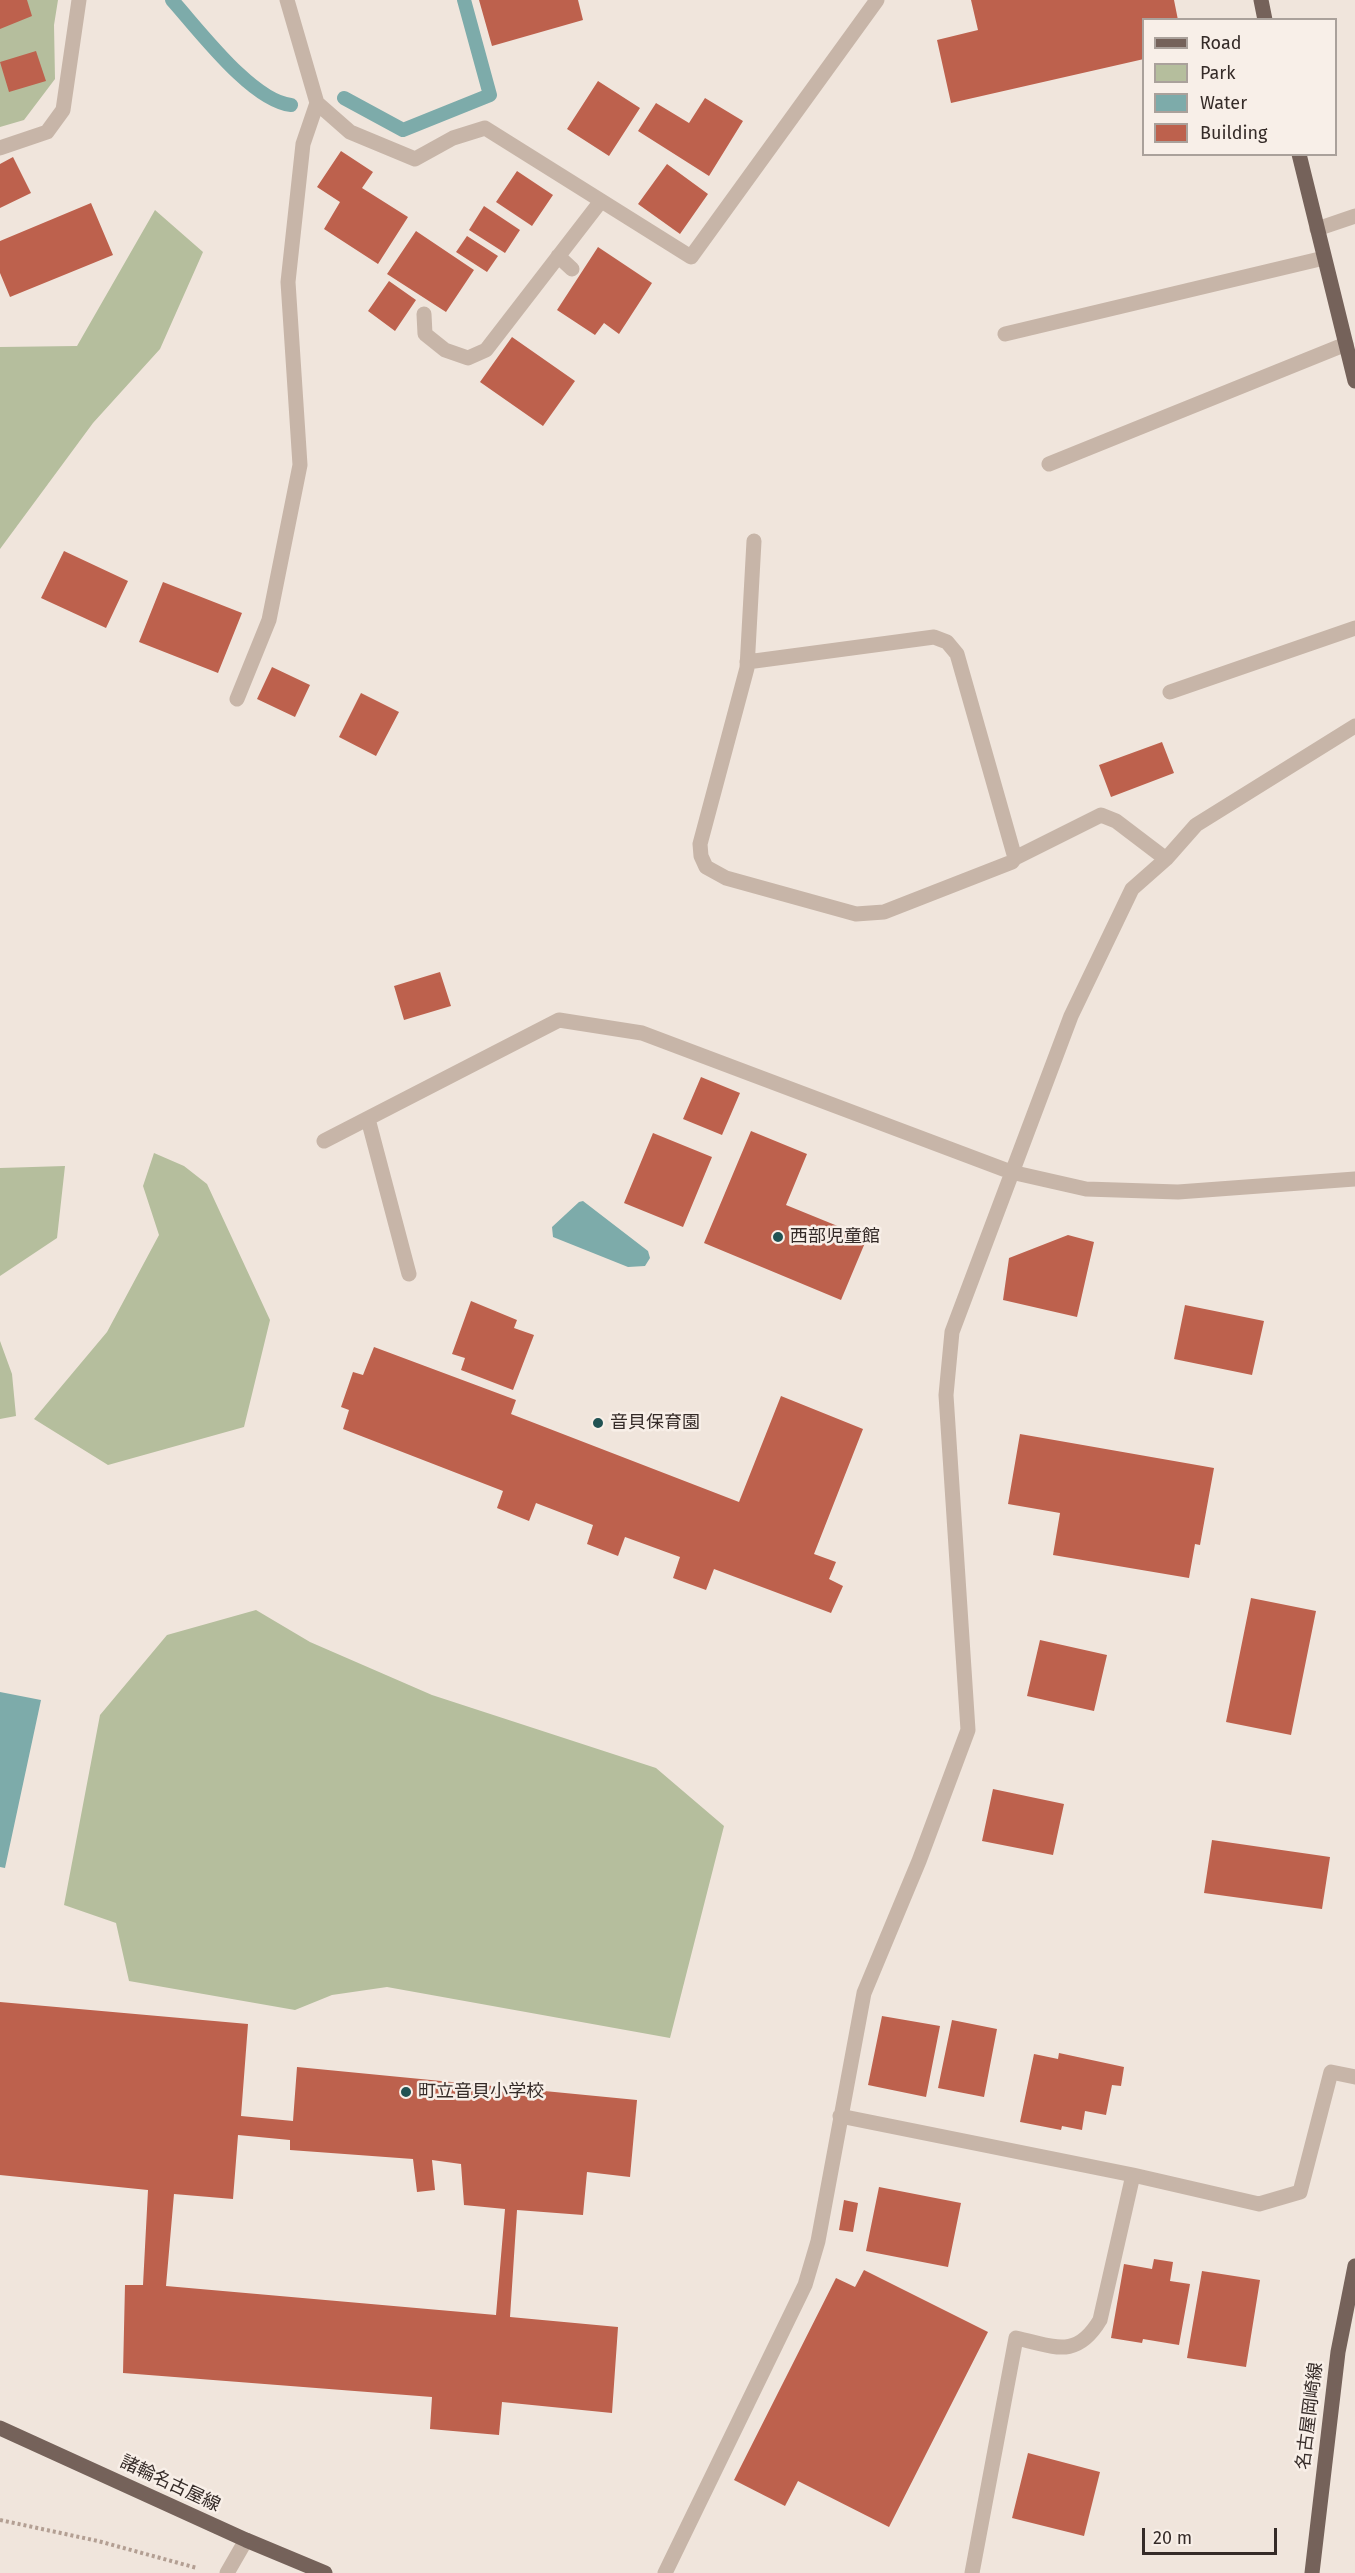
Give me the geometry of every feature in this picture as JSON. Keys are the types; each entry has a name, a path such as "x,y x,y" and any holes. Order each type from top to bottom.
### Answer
{"main road":[{"path":"1261,0 1266,18"},
{"path":"1299,156 1355,381"},
{"name":"名古屋岡崎線","path":"1311,2573 1338,2352 1355,2266"},
{"name":"諸輪名古屋線","path":"0,2428 246,2540 325,2573"}],"street":[{"path":"0,148 47,132 63,110 79,0"},
{"path":"287,0 317,103 350,132 415,159 453,138 485,128 691,258 877,0"},
{"path":"237,699 269,620 300,465 288,282 303,144 317,103"},
{"path":"424,314 425,334 445,350 468,358 486,350 504,330 516,307 601,201"},
{"path":"1317,229 1355,216"},
{"path":"558,256 572,269"},
{"path":"1005,334 1324,258"},
{"path":"1049,464 1346,344"},
{"path":"754,541 747,662 700,844 701,856 706,867 726,878 856,914 884,912 1012,862 1015,858 1101,815 1116,821 1166,859"},
{"path":"1170,692 1355,627"},
{"path":"747,662 934,637 947,642 957,654 1015,858"},
{"path":"665,2573 805,2285 818,2241 864,1993 919,1861 968,1730 946,1395 952,1332 1011,1172 1071,1017 1132,889 1166,859 1196,825 1355,726"},
{"path":"324,1141 559,1020 642,1033 1011,1172 1086,1189 1178,1192 1355,1179"},
{"path":"368,1119 409,1274"},
{"path":"840,2116 1132,2175 1259,2204 1300,2192 1330,2072 1355,2077"},
{"path":"972,2573 1016,2338 1066,2348 1090,2337 1100,2320 1132,2175"},
{"path":"227,2573 246,2540"}],"path":[{"path":"0,2520 98,2541 207,2571"}],"green space":[{"path":"0,0 58,0 54,25 55,79 24,120 0,127"},
{"path":"155,210 203,252 160,349 93,423 0,549 0,347 77,346"},
{"path":"154,1153 184,1166 207,1184 270,1320 244,1427 108,1465 34,1419 107,1332 159,1235 143,1186"},
{"path":"65,1166 57,1238 0,1276 0,1168"},
{"path":"0,1341 12,1374 16,1416 0,1419"},
{"path":"256,1610 310,1642 432,1695 656,1768 724,1826 670,2038 387,1987 332,1995 295,2010 129,1981 116,1923 64,1905 100,1715 167,1635"}],"water":[{"path":"583,1201 648,1251 650,1258 645,1266 628,1267 553,1237 552,1227 579,1202"},
{"path":"0,1692 41,1700 5,1868 0,1867"}],"building":[{"path":"0,0 27,0 32,16 0,29"},
{"path":"479,0 578,0 583,20 492,46"},
{"path":"971,0 1174,0 1178,18 1142,18 1142,59 951,103 937,40 978,30"},
{"path":"36,51 46,81 9,92 0,62"},
{"path":"598,81 640,108 609,156 567,129"},
{"path":"705,98 743,121 709,176 638,131 656,103 689,123"},
{"path":"341,151 373,172 362,188 408,217 378,264 324,229 340,202 317,187"},
{"path":"13,157 31,193 0,208 0,164"},
{"path":"667,164 708,194 680,234 638,204"},
{"path":"517,171 553,195 532,226 496,202"},
{"path":"91,203 113,255 10,297 0,273 0,241"},
{"path":"484,206 520,230 505,253 469,230"},
{"path":"416,231 474,270 446,312 387,274"},
{"path":"467,236 498,256 487,272 456,252"},
{"path":"598,247 652,283 619,334 604,323 595,335 557,310"},
{"path":"389,281 416,300 395,331 368,311"},
{"path":"512,337 575,381 543,426 480,382"},
{"path":"64,551 128,581 106,628 41,598"},
{"path":"163,582 242,613 218,673 139,642"},
{"path":"272,667 310,685 295,717 257,699"},
{"path":"361,693 399,712 376,756 339,737"},
{"path":"1162,742 1174,773 1111,797 1099,765"},
{"path":"440,972 451,1006 404,1020 394,986"},
{"path":"701,1077 740,1093 722,1135 683,1119"},
{"path":"751,1131 807,1154 786,1205 867,1238 841,1300 704,1243"},
{"path":"653,1133 712,1157 683,1227 624,1203"},
{"path":"1068,1235 1094,1242 1077,1317 1003,1300 1009,1258"},
{"path":"471,1301 517,1320 514,1328 534,1335 513,1390 461,1370 465,1358 452,1354"},
{"path":"1185,1305 1264,1321 1252,1375 1174,1359"},
{"path":"374,1347 516,1400 511,1414 739,1502 781,1396 863,1429 814,1554 836,1562 829,1579 843,1586 831,1613 714,1569 706,1590 673,1578 680,1557 625,1537 618,1556 587,1544 593,1525 536,1503 529,1521 497,1508 503,1491 343,1429 349,1410 341,1407 353,1372 363,1375"},
{"path":"1020,1434 1214,1468 1200,1545 1195,1544 1189,1578 1053,1555 1060,1513 1008,1504"},
{"path":"1251,1598 1316,1611 1291,1735 1226,1722"},
{"path":"1040,1640 1107,1655 1094,1711 1027,1696"},
{"path":"993,1789 1064,1804 1053,1855 982,1841"},
{"path":"1212,1840 1330,1857 1322,1909 1204,1893"},
{"path":"0,2002 248,2024 241,2116 293,2121 297,2067 637,2100 630,2177 587,2172 583,2215 517,2210 510,2317 618,2327 612,2413 502,2402 499,2435 430,2429 432,2397 123,2373 125,2285 143,2285 148,2190 0,2175","holes":["238,2135 290,2140 290,2150 413,2159 417,2192 435,2190 432,2160 461,2164 464,2205 505,2209 496,2315 166,2286 174,2194 233,2199"]},
{"path":"882,2016 940,2026 926,2097 868,2085"},
{"path":"952,2020 997,2029 984,2097 938,2088"},
{"path":"1059,2053 1124,2067 1121,2086 1112,2085 1106,2115 1085,2111 1082,2130 1062,2126 1061,2130 1020,2122 1034,2054 1058,2059"},
{"path":"879,2187 961,2203 948,2267 866,2251"},
{"path":"844,2200 858,2203 853,2232 839,2230"},
{"path":"1154,2259 1173,2262 1170,2281 1190,2284 1179,2345 1143,2339 1142,2343 1111,2338 1124,2264 1152,2269"},
{"path":"864,2270 988,2332 889,2527 798,2481 785,2506 734,2480 836,2278 855,2287"},
{"path":"1202,2271 1260,2280 1246,2367 1187,2358"},
{"path":"1028,2453 1100,2472 1084,2536 1012,2518"}],"waterway":[{"path":"172,0 243,78 276,101 291,105"},
{"path":"344,98 403,130 490,95 464,0"}],"place":[{"name":"西部児童館","path":"778,1237"},
{"name":"音貝保育園","path":"598,1423"},
{"name":"町立音貝小学校","path":"406,2092"}]}
